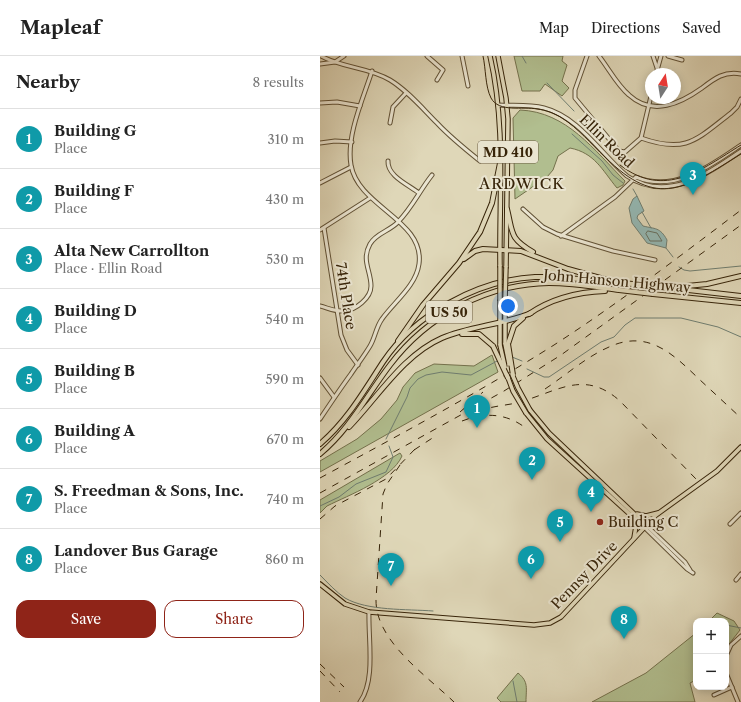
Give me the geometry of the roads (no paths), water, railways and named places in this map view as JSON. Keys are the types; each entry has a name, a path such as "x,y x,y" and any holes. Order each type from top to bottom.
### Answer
{"highway":[{"path":"460,263 476,240 485,222 495,193 500,163"},
{"path":"508,209 509,225 515,238 525,247 550,262"},
{"path":"383,361 423,305 460,263 471,253 479,250 500,249 528,252 573,271 614,282"},
{"path":"672,289 741,276"},
{"name":"John Hanson Highway","path":"320,444 334,431 355,404 383,361 407,335 432,315 464,296 492,284 512,280 546,277 614,282 741,296"},
{"name":"John Hanson Highway","path":"320,454 348,425 390,365 408,344 434,322 462,305 495,291 537,284 560,284 741,303"},
{"path":"513,375 507,344 514,326 530,313 547,303 565,296 585,292 619,290"},
{"path":"333,442 358,418 400,370 434,342 452,334 505,321 530,313"},
{"path":"425,349 443,340 466,334 478,334 493,346 508,378"}],"main road":[{"name":"MD 410","path":"490,56 498,105 500,163 500,345 508,378 526,414 547,439 646,527"},
{"name":"MD 410","path":"498,56 507,105 508,209 505,300 507,344"},
{"path":"513,375 530,410 549,433 632,511 646,527"},
{"name":"Pennsy Drive","path":"320,584 345,604 369,612 534,625 550,623 561,617 659,513 717,471 741,447"},
{"path":"624,509 636,526 636,531 632,540"},
{"path":"632,511 646,516 659,513"}],"street":[{"path":"321,56 335,62 372,71 389,80 406,92 448,134 480,161"},
{"path":"320,64 335,62 344,56"},
{"path":"427,56 443,70 438,80"},
{"path":"462,56 468,86"},
{"path":"587,56 575,90 575,98 615,147 623,153 641,138 649,105"},
{"path":"599,56 628,94 635,100 649,105 661,106 676,104 720,75 731,73 741,74"},
{"path":"653,56 656,68"},
{"path":"658,68 661,56"},
{"path":"668,56 682,60"},
{"path":"320,419 371,345 382,319 412,282 418,269 419,258 416,244 409,231 370,198 356,178 351,167 352,142 360,106 372,71"},
{"path":"390,123 393,107 406,92"},
{"path":"641,138 666,146 687,143 740,105 741,99"},
{"path":"320,103 337,102 360,106"},
{"name":"Ellin Road","path":"498,105 537,106 561,115 575,125 618,169 633,180 660,187 678,186 702,177 741,151"},
{"path":"320,143 335,141 352,142"},
{"name":"Ellin Road","path":"633,180 636,177 654,182 677,180 688,177 701,171 741,145"},
{"path":"388,161 389,169 393,174 418,193"},
{"path":"320,183 351,167"},
{"path":"320,306 337,311 349,310 367,297 371,287 366,264 367,250 376,237 399,222 414,203 418,193 432,175"},
{"path":"561,236 615,197 633,180"},
{"path":"320,230 370,198"},
{"path":"523,209 543,227 561,236 613,251 655,260"},
{"name":"74th Place","path":"324,228 343,342 358,365"},
{"path":"320,378 334,397"},
{"path":"730,524 741,513"},
{"path":"646,527 685,562 693,573"},
{"path":"736,580 741,574"},
{"path":"360,702 369,682 369,612"},
{"path":"727,654 731,645 741,637"},
{"path":"729,680 738,702"},
{"path":"714,695 732,687"}],"water":[{"path":"637,196 644,211 638,215 637,218 643,226 657,229 662,233 667,240 666,248 647,243 632,223 629,208 633,199"}],"waterway":[{"path":"522,56 526,63"},
{"path":"547,83 574,111"},
{"path":"572,134 602,161 613,175 623,183"},
{"path":"633,189 637,196"},
{"path":"642,212 651,228"},
{"path":"666,248 673,257"},
{"path":"679,267 690,271 741,266"},
{"path":"527,369 544,377 549,377 601,342 614,337 625,325 635,318 681,318 718,327 741,337"},
{"path":"512,357 522,361"},
{"path":"386,439 410,388 418,379 426,375 442,372 471,375 499,360"},
{"path":"320,506 339,497 356,484 386,472 393,457 389,446"},
{"path":"320,575 342,596 354,602 388,609 433,611"},
{"path":"729,626 741,628"},
{"path":"513,681 517,702"}],"tram line":[{"path":"483,56 489,93 495,103 505,107 544,110 559,116 574,126 605,157 624,173 641,184 657,188 672,188 688,184 741,154"},
{"path":"620,165 637,175 652,180 668,180 683,177 697,171 741,145"}],"railway":[{"path":"320,478 409,430 554,345 626,296 741,210"},
{"path":"320,493 504,391 561,355 741,225"},
{"path":"545,389 584,361 601,351 623,342 636,341 648,343 669,353 741,418"},
{"path":"478,412 492,407 516,403 569,386 581,384 594,386 607,391 620,401 696,479"},
{"path":"460,412 483,392"},
{"path":"462,421 479,416 496,416 512,420 527,429"},
{"path":"414,450 434,437"},
{"path":"320,519 335,506 386,479 417,447"},
{"path":"400,465 387,484 383,494 376,599 378,614 384,629 404,656 454,702"},
{"path":"320,664 344,687"},
{"path":"320,671 340,692"}],"place":[{"name":"Alta New Carrollton","path":"693,195"},
{"name":"Building G","path":"477,428"},
{"name":"Building F","path":"532,480"},
{"name":"Building D","path":"591,512"},
{"name":"Building C","path":"600,522"},
{"name":"Building B","path":"560,542"},
{"name":"Building A","path":"531,579"},
{"name":"S. Freedman & Sons, Inc.","path":"391,586"},
{"name":"Landover Bus Garage","path":"624,639"}],"district":[{"name":"ARDWICK","path":"522,184"}]}
